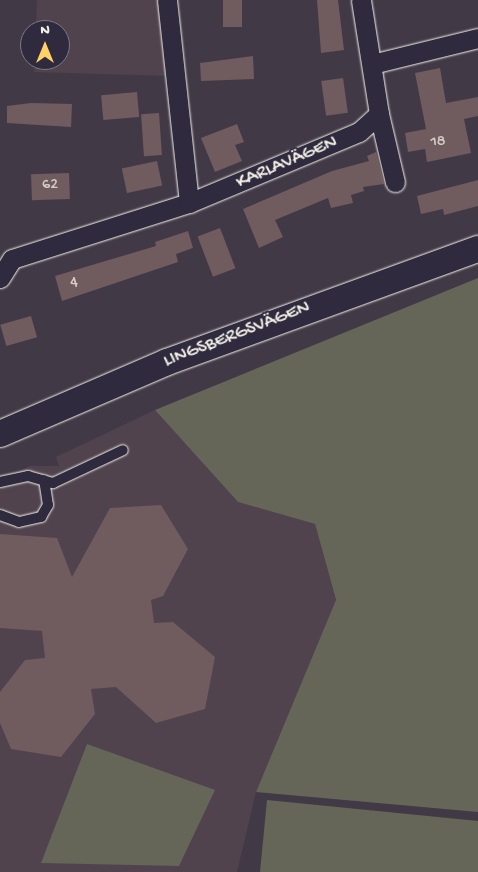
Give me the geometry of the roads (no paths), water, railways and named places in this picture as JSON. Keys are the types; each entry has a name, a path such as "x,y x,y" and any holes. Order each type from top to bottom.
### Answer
{"street":[{"path":"167,0 189,203"},
{"path":"361,0 379,114 395,182"},
{"path":"372,64 478,38"},
{"name":"KARLAVÄGEN","path":"0,278 6,255 189,203 359,132 379,114"},
{"name":"LINGSBERGSVÄGEN","path":"0,434 194,351 478,249"}],"lane":[{"path":"0,482 28,476 53,483 123,450"},
{"path":"0,516 19,522 41,517 48,505 44,480"}]}
